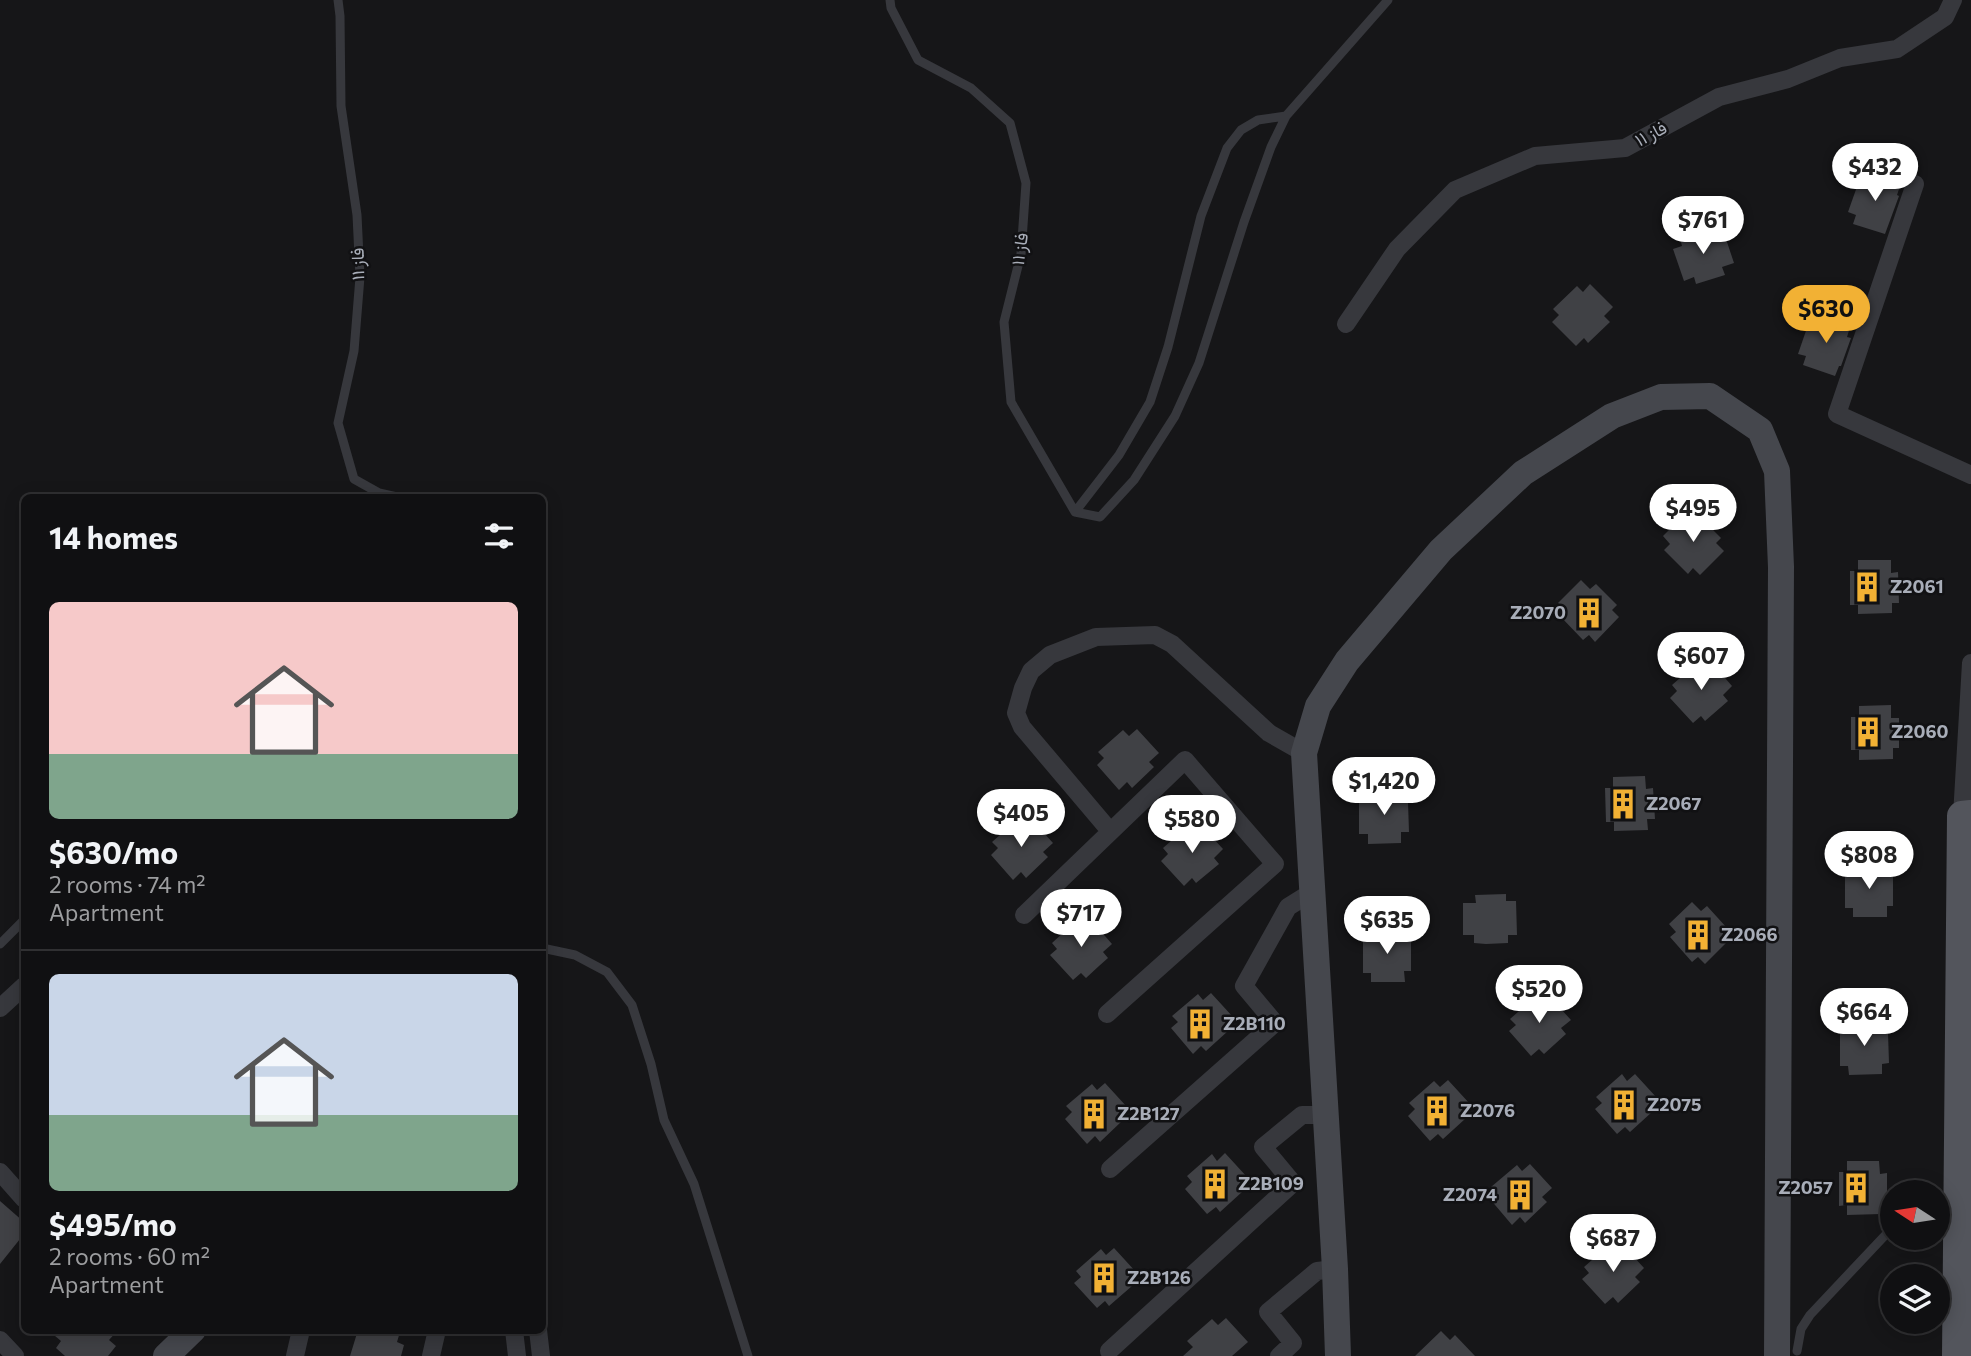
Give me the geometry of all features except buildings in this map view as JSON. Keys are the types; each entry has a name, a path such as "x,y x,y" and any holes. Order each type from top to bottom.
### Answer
{"main road":[{"path":"1957,1356 1956,1216 1966,816"}],"street":[{"name":"فاز ۱۱","path":"1346,324 1397,249 1455,190 1535,156 1625,148 1719,97 1788,79 1840,58 1897,49 1945,17 1953,0"},
{"path":"1915,184 1837,414 1971,475"},
{"path":"1338,1356 1304,753 1318,706 1347,661 1441,550 1523,473 1612,416 1661,397 1710,396 1760,430 1777,471 1781,567 1787,1353"},
{"path":"1110,831 1022,727 1016,713 1031,671 1051,654 1096,637 1155,635 1172,644 1269,733 1304,753"},
{"path":"1966,816 1971,663"},
{"path":"1024,915 1185,760 1275,864 1107,1014"},
{"path":"1110,1169 1275,1023 1244,986 1288,907 1312,892"},
{"path":"0,1008 21,989"},
{"path":"1110,1351 1293,1183 1263,1147 1302,1115 1325,1115"},
{"path":"0,1172 21,1196"},
{"path":"1279,1356 1293,1343 1268,1312 1317,1271 1335,1269"},
{"path":"166,1356 188,1334"},
{"path":"295,1356 301,1334"},
{"path":"431,1356 436,1334"},
{"path":"514,1334 517,1356"},
{"path":"538,1334 541,1356"},
{"path":"0,1340 15,1356"}],"lane":[{"name":"فاز ۱۱","path":"338,0 341,106 357,215 360,277 354,351 338,423 354,479 384,494"},
{"name":"فاز ۱۱","path":"890,0 891,8 918,60 971,88 1010,123 1026,183 1021,254 1004,322 1011,402 1075,512"},
{"path":"1286,117 1258,120 1241,130 1227,148 1201,216 1168,347 1150,402 1119,455 1075,512 1100,517 1134,480 1175,416 1199,363 1244,222 1271,147 1286,117 1388,0"},
{"path":"0,944 21,923"},
{"path":"546,949 575,955 607,972 632,1005 651,1064 664,1120 694,1184 748,1356"},
{"path":"1787,1353 1810,1315 1880,1241"}],"place":[{"name":"Z2061","path":"1867,587"},
{"name":"Z2070","path":"1589,613"},
{"name":"Z2060","path":"1868,732"},
{"name":"Z2067","path":"1623,804"},
{"name":"Z2066","path":"1698,935"},
{"name":"Z2B110","path":"1200,1024"},
{"name":"Z2075","path":"1624,1105"},
{"name":"Z2076","path":"1437,1111"},
{"name":"Z2B127","path":"1094,1114"},
{"name":"Z2B109","path":"1215,1184"},
{"name":"Z2057","path":"1856,1188"},
{"name":"Z2074","path":"1520,1195"},
{"name":"Z2B126","path":"1104,1278"}]}
